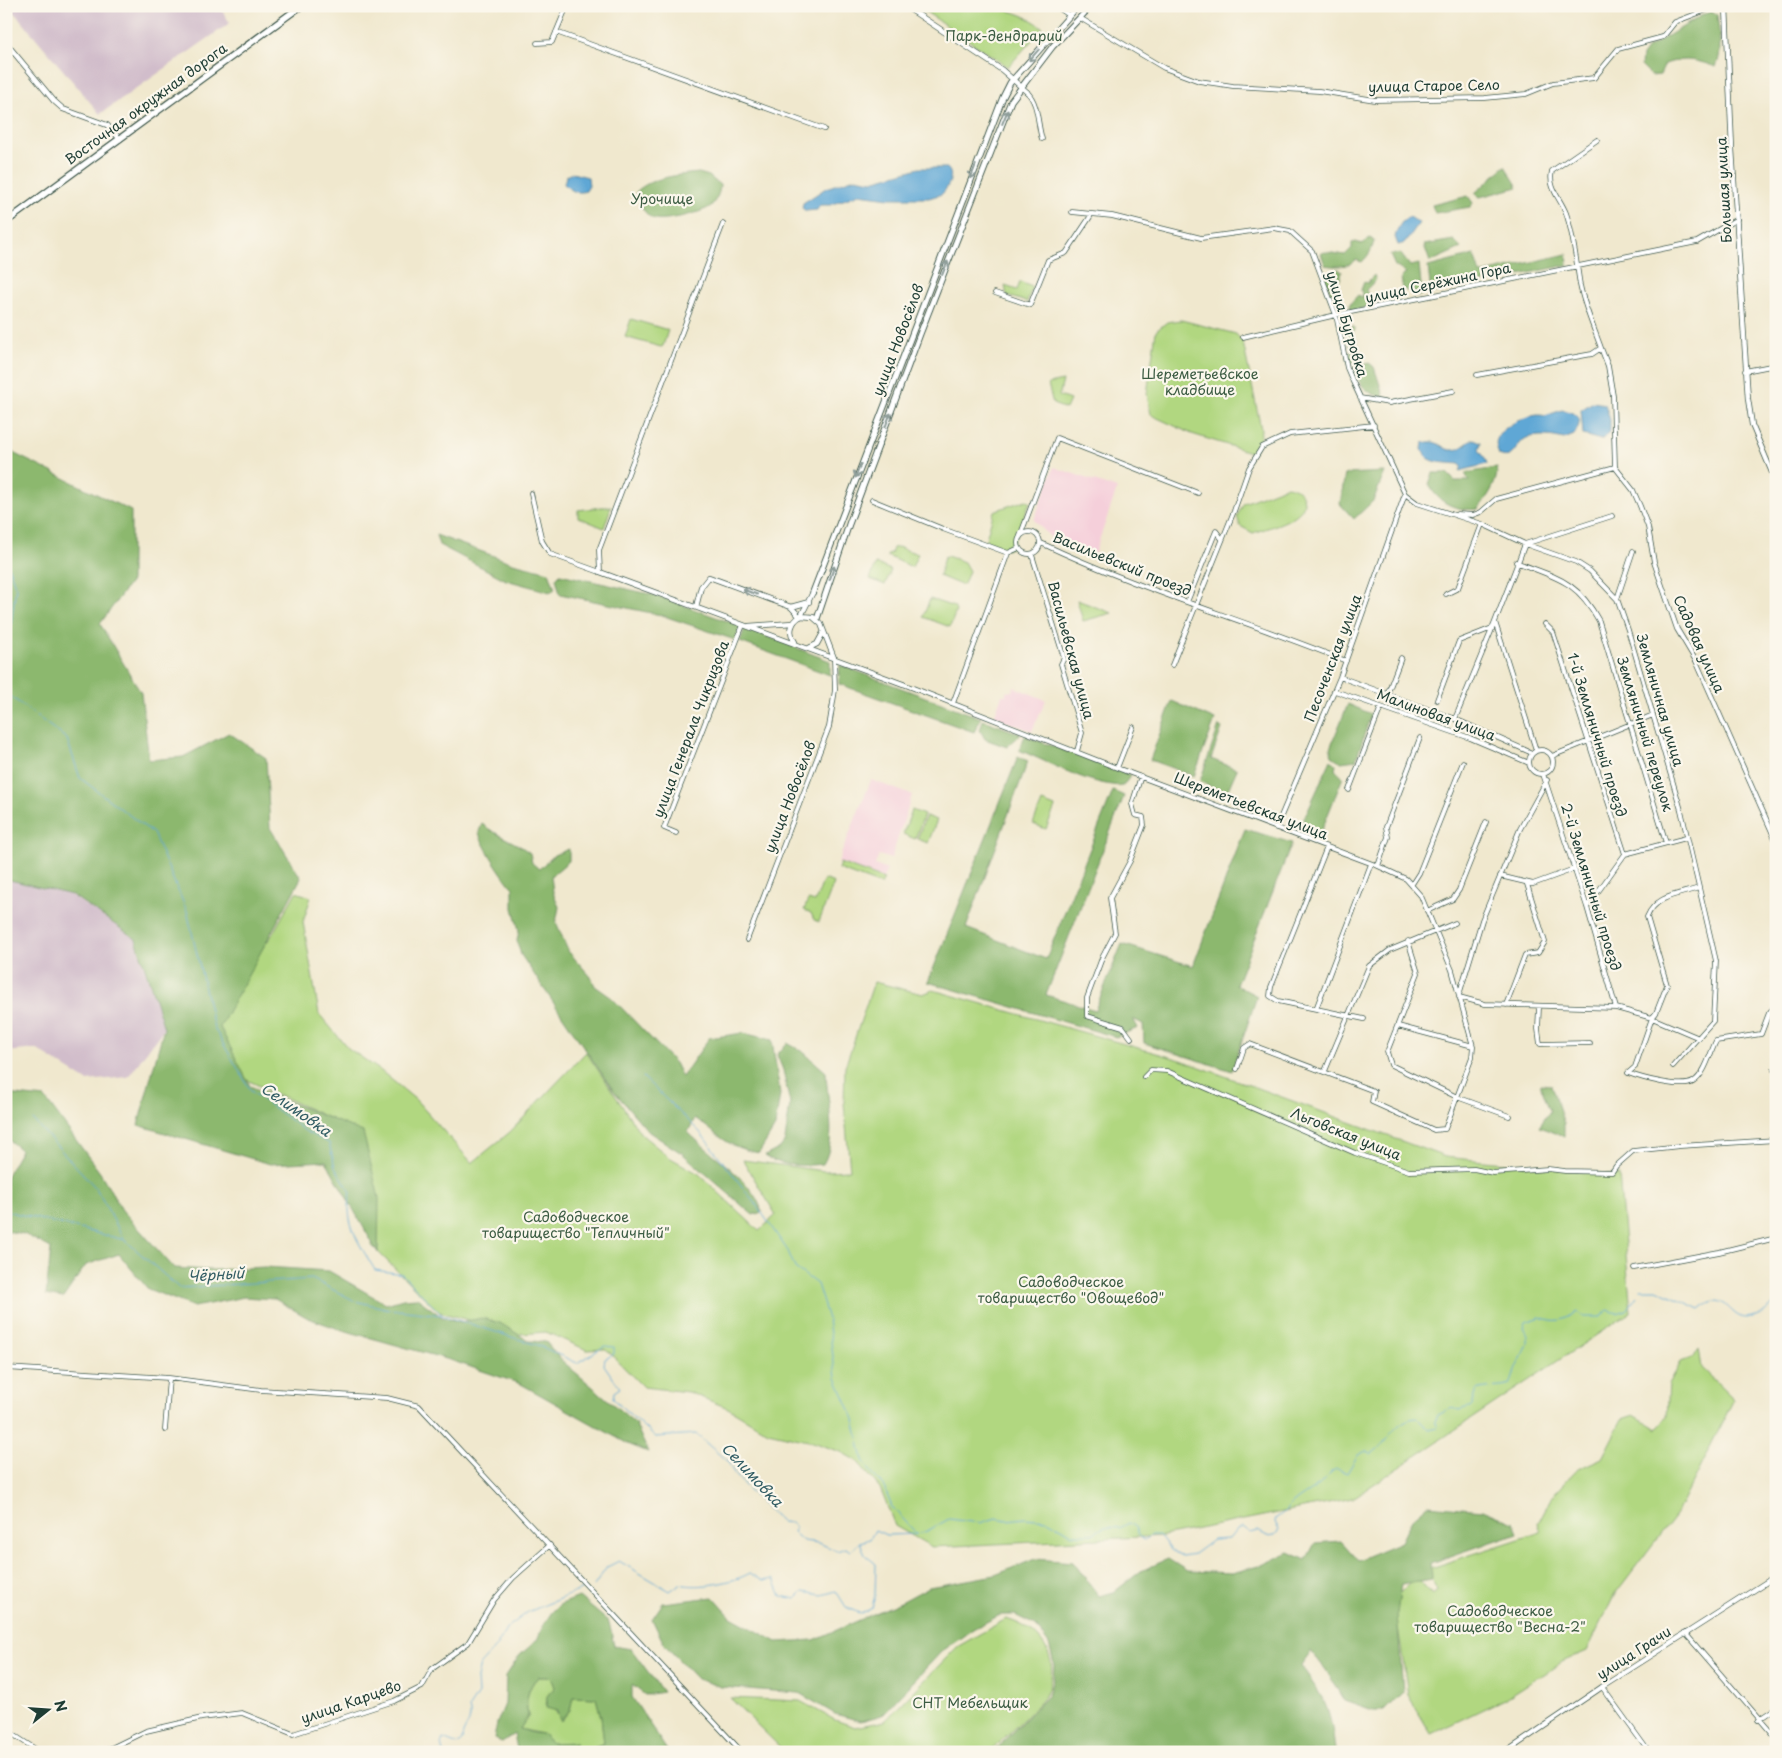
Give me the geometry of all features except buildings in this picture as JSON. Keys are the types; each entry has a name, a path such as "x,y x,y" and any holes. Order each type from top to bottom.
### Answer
{"main road":[{"name":"Восточная окружная дорога","path":"6,222 301,6"},
{"name":"улица Новосёлов","path":"813,592 979,155 1003,97 1013,80 1078,6"},
{"name":"улица Новосёлов","path":"817,619 849,524 920,334 1008,110 1020,86 1091,6"}],"street":[{"path":"537,43 552,42 567,6"},
{"path":"905,6 1013,80 1027,92 1036,104 1037,123 1042,139"},
{"path":"1056,6 1069,15"},
{"name":"улица Старое Село","path":"1080,18 1164,68 1199,81 1233,86 1319,91 1375,100 1485,98 1526,94 1553,83 1594,78 1618,49 1663,36 1675,22 1717,6"},
{"name":"Большая улица","path":"1726,6 1745,371 1752,425 1776,482"},
{"path":"556,32 824,129"},
{"path":"6,43 58,105 63,109 108,125 120,139"},
{"path":"1454,515 1473,515 1481,512 1496,499 1615,467 1613,396 1608,366 1580,286 1578,265 1567,217 1550,179 1552,171 1597,140"},
{"name":"улица Бугровка","path":"1072,212 1112,216 1201,238 1274,228 1290,231 1312,251 1336,315 1347,368 1406,494"},
{"path":"995,293 1030,305 1048,260 1066,253 1090,217"},
{"name":"улица Серёжина Гора","path":"1244,337 1336,315 1697,242 1737,219"},
{"path":"600,572 599,550 723,224"},
{"path":"1477,375 1592,354 1601,348"},
{"path":"1745,371 1776,365"},
{"path":"1360,398 1389,403 1453,391"},
{"path":"1172,665 1248,468 1262,447 1290,434 1374,425"},
{"path":"1020,536 1026,532 1033,532 1039,536 1041,544 1038,551 1032,555 1024,553 1019,548 1020,536 1057,438 1198,493"},
{"name":"Садовая улица","path":"1615,467 1633,490 1640,506 1648,526 1657,570 1677,629 1696,661 1776,841"},
{"path":"531,493 542,541 550,554 809,648 820,640 823,632"},
{"name":"Земляничная улица","path":"1406,494 1417,503 1482,524 1525,544 1576,562 1590,572 1617,599 1626,622 1681,810 1716,961 1713,1021 1673,1066"},
{"name":"Песоченская улица","path":"1276,828 1346,661 1406,494"},
{"path":"872,500 942,529 1008,553 1019,548"},
{"path":"1455,719 1495,622 1516,562 1525,544 1580,528 1612,516"},
{"path":"1446,594 1458,588 1482,524"},
{"path":"1187,602 1216,531 1222,539"},
{"name":"Васильевский проезд","path":"1041,544 1083,563 1292,639 1346,661"},
{"path":"1617,599 1634,551"},
{"path":"953,703 1008,553"},
{"name":"Васильевская улица","path":"1032,555 1064,658 1061,664 1081,730 1077,751"},
{"name":"Земляничный переулок","path":"1516,562 1567,582 1578,590 1592,608 1603,632 1666,843"},
{"path":"696,607 701,587 709,577 791,607 801,616"},
{"name":"улица Новосёлов","path":"801,616 813,592"},
{"path":"791,607 809,602"},
{"path":"795,643 791,634 793,624 801,616 807,615 817,619 834,658"},
{"path":"1495,622 1534,752 1529,762"},
{"path":"743,625 793,624"},
{"name":"1-й Земляничный проезд","path":"1545,624 1553,632 1625,854"},
{"name":"улица Генерала Чикризова","path":"676,833 664,828 743,625"},
{"path":"1437,700 1459,641 1492,628"},
{"name":"Шереметьевская улица","path":"809,648 1117,768 1378,866 1398,874 1412,884 1421,896 1452,970 1473,1046 1472,1057 1445,1129 1434,1130 1372,1102 1374,1091 1325,1071"},
{"name":"улица Новосёлов","path":"747,940 830,727 835,690 834,658"},
{"path":"1387,695 1401,658"},
{"name":"Малиновая улица","path":"1340,676 1455,719 1534,752 1547,751 1552,756"},
{"name":"Малиновая улица","path":"1334,691 1473,739 1529,762 1532,770 1543,774"},
{"path":"1349,790 1382,707"},
{"path":"1543,774 1552,767 1552,756 1629,723 1653,715"},
{"path":"1117,768 1133,727"},
{"path":"1378,866 1388,837 1386,827 1420,738"},
{"path":"1412,884 1419,873 1463,762"},
{"name":"2-й Земляничный проезд","path":"1543,774 1587,907 1616,1008"},
{"path":"1131,1038 1123,1027 1087,1016 1088,998 1102,958 1115,933 1110,898 1130,861 1144,825 1143,817 1135,815 1132,804 1141,776"},
{"path":"1546,780 1520,829 1482,920 1459,997 1485,1004 1616,1008 1652,1018 1699,1038"},
{"path":"1427,911 1453,899 1459,890 1486,822"},
{"path":"1587,907 1625,854 1686,838"},
{"path":"1328,847 1271,988 1270,996 1278,1001 1364,1019"},
{"path":"1316,1009 1371,864"},
{"path":"1500,876 1527,884 1536,883 1574,869"},
{"path":"1506,1005 1525,955 1538,953 1546,942 1527,884"},
{"path":"1699,888 1658,901 1651,907 1647,918 1667,985 1656,1013 1652,1018 1635,1068 1628,1073 1660,1082 1688,1084 1694,1081 1704,1068 1716,1041 1761,1034 1768,1013 1776,1004"},
{"path":"1237,1069 1244,1048 1250,1044 1325,1071 1369,966 1390,950 1408,941 1435,929 1455,923"},
{"path":"1408,941 1418,973 1387,1052 1391,1065 1457,1097 1509,1116"},
{"path":"1539,1007 1538,1029 1540,1044 1590,1043"},
{"path":"1398,1026 1473,1046"},
{"name":"Льговская улица","path":"1144,1077 1151,1070 1167,1071 1355,1153 1409,1171 1474,1169 1493,1173 1548,1168 1565,1171 1612,1172 1633,1151 1776,1140"},
{"path":"1634,1268 1719,1252 1776,1238"},
{"path":"6,1368 169,1378 269,1390 387,1398 419,1406 742,1752"},
{"path":"166,1430 169,1378"},
{"name":"улица Карцево","path":"103,1752 146,1731 202,1718 242,1712 293,1734 394,1701 422,1687 432,1670 468,1643 494,1600 513,1578 550,1545"},
{"name":"улица Грачи","path":"1506,1752 1602,1687 1776,1576"},
{"path":"1685,1633 1758,1720 1776,1738"},
{"path":"1602,1687 1649,1752"},
{"path":"1758,1720 1776,1708"},
{"path":"6,1730 40,1752"}],"shaded area":[{"path":"9,6 219,6 230,23 100,114"},
{"path":"1054,467 1117,489 1094,555 1052,539 1034,520"},
{"path":"1014,687 1046,700 1032,731 994,717 1002,695 1012,691"},
{"path":"871,780 912,795 891,859 879,855 875,865 887,870 883,878 838,862"},
{"path":"6,879 69,894 136,939 164,1028 128,1077 87,1081 36,1049 6,1052"}],"green space":[{"name":"Парк-дендрарий","path":"917,6 983,6 1015,13 1030,19 1043,28 1008,67"},
{"path":"1712,12 1717,15 1720,48 1716,67 1685,60 1665,64 1660,75 1651,76 1641,66 1642,56 1648,48 1704,14"},
{"path":"1505,166 1518,187 1480,197 1475,193"},
{"name":"Урочище","path":"699,173 709,176 720,185 715,201 707,209 664,219 652,218 644,210 636,192 642,187 665,178"},
{"path":"1468,196 1473,203 1470,207 1435,213 1432,205"},
{"path":"1370,238 1374,241 1372,247 1362,262 1356,260 1341,266 1325,265 1321,253 1345,255 1352,248 1352,243 1362,244"},
{"path":"1454,240 1461,248 1430,262 1424,245"},
{"path":"1400,253 1410,266 1419,264 1422,295 1415,297 1416,293 1410,288 1408,291 1403,289 1401,278 1406,273 1395,266 1390,255"},
{"path":"1567,254 1568,265 1431,293 1428,267 1474,255 1480,274"},
{"path":"1339,269 1342,272 1340,280 1335,277 1332,282 1335,284 1339,307 1335,307 1328,284 1324,278 1326,274 1334,274 1335,270"},
{"path":"1374,275 1376,280 1366,290 1372,303 1369,307 1351,311 1349,305 1358,295 1363,298 1361,290 1364,282 1369,283 1369,280"},
{"path":"1020,282 1032,287 1027,302 1007,296 1005,286 1017,290"},
{"path":"631,319 668,330 663,346 625,337"},
{"name":"Шереметьевское кладбище","path":"1181,320 1236,334 1243,342 1261,429 1260,439 1253,453 1192,434 1151,415 1147,394 1156,331 1167,322"},
{"path":"1353,326 1355,330 1350,333 1357,340 1356,344 1359,345 1357,350 1360,352 1362,359 1349,364 1347,357 1352,351 1346,333"},
{"path":"1369,363 1374,367 1384,397 1373,394 1364,388 1355,374 1353,369"},
{"path":"1063,381 1059,396 1070,400 1066,409 1053,404 1048,384"},
{"path":"6,447 15,454 131,511 131,581 100,624 141,693 149,760 183,757 229,733 266,758 270,828 301,878 220,1027 250,1086 363,1132 379,1198 378,1253 326,1161 270,1164 138,1125 164,1028 136,939 72,895 6,879"},
{"path":"1497,468 1494,485 1478,509 1470,510 1449,505 1437,496 1429,484 1433,473 1447,473 1455,481 1469,481 1465,473"},
{"path":"1385,472 1373,501 1354,519 1340,504 1345,474"},
{"path":"1287,486 1296,489 1303,497 1304,504 1301,511 1287,521 1253,533 1240,526 1237,516 1244,503"},
{"path":"1026,500 1030,502 1011,548 1008,549 985,542 994,511"},
{"path":"611,507 604,528 578,517 578,510"},
{"path":"436,535 513,563 549,572 555,589 550,592 506,580 439,545"},
{"path":"898,547 918,554 912,567 887,556 889,553 891,554 893,548"},
{"path":"947,556 964,562 969,571 964,584 961,585 939,576 944,557"},
{"path":"876,564 891,570 885,585 870,579"},
{"path":"560,574 654,595 741,626 735,640 661,615 560,594 556,578"},
{"path":"930,599 954,607 956,611 950,627 923,617"},
{"path":"1077,600 1112,613 1083,621"},
{"path":"745,628 830,661 830,675 740,642"},
{"path":"840,665 981,718 974,732 839,684"},
{"path":"1172,701 1215,720 1194,776 1150,760"},
{"path":"1348,704 1371,714 1356,760 1341,762 1332,756 1330,748"},
{"path":"983,720 1021,734 1007,747 985,739 980,730"},
{"path":"1219,726 1222,728 1211,759 1237,769 1226,794 1200,781"},
{"path":"1025,736 1131,775 1123,786 1110,785 1083,778 1019,750"},
{"path":"1018,757 1028,761 966,928 1046,959 1113,791 1124,796 1046,995 1095,1010 1122,944 1193,966 1245,829 1292,843 1236,985 1257,996 1232,1071 1144,1043 1143,1024 1133,1019 1138,1028 1116,1037 928,982"},
{"path":"1331,760 1336,765 1335,770 1343,777 1321,832 1299,829"},
{"path":"1042,802 1055,807 1046,829 1033,824"},
{"path":"912,810 924,815 915,839 903,834"},
{"path":"926,816 937,820 928,843 917,839"},
{"path":"482,824 530,853 532,863 539,869 554,855 569,849 569,861 551,876 553,892 559,907 556,922 568,951 591,977 595,986 612,998 675,1063 682,1077 709,1038 743,1033 772,1040 780,1094 775,1127 759,1153 731,1144 695,1118 688,1132 741,1179 757,1200 762,1212 753,1215 683,1154 649,1132 613,1090 521,955 517,941 519,930 513,908 513,888 480,837 479,832"},
{"path":"840,863 884,879 881,885 838,869"},
{"path":"824,879 834,883 819,922 814,920 811,913 804,910 808,900 815,902"},
{"name":"Садоводческое товарищество \"Овощевод\"","path":"296,892 311,897 303,922 319,1014 348,1048 381,1071 416,1100 472,1163 510,1132 586,1052 641,1134 669,1157 699,1174 759,1231 776,1215 743,1160 824,1171 850,1170 844,1103 845,1067 874,982 923,994 933,990 1181,1060 1445,1157 1619,1175 1631,1312 1353,1498 1163,1536 932,1547 895,1526 880,1488 857,1461 841,1452 813,1442 768,1432 728,1408 688,1392 643,1387 606,1349 587,1350 546,1332 494,1336 469,1320 439,1312 372,1246 377,1196 361,1133 247,1080 218,1028 235,986 272,935"},
{"path":"787,1043 802,1051 826,1072 831,1132 830,1143 823,1164 786,1164 765,1156 780,1148 785,1141 790,1104 783,1070 777,1055"},
{"path":"1540,1084 1551,1085 1564,1124 1564,1136 1539,1127 1550,1111"},
{"path":"6,1094 45,1098 101,1174 122,1210 174,1268 211,1270 265,1267 329,1271 386,1304 403,1299 417,1298 442,1317 461,1322 482,1318 500,1323 529,1341 546,1342 561,1360 635,1423 648,1452 628,1444 521,1384 450,1360 339,1329 308,1318 275,1299 244,1297 194,1307 148,1289 119,1254 86,1265 63,1298 46,1295 51,1248 24,1234 6,1231 6,1177 21,1150 6,1138"},
{"name":"Садоводческое товарищество \"Весна-2\"","path":"1699,1349 1702,1368 1734,1399 1678,1511 1615,1594 1587,1651 1562,1662 1506,1698 1431,1734 1408,1695 1394,1599 1416,1577 1433,1595 1437,1590 1427,1569 1541,1532 1538,1523 1552,1496 1576,1470 1602,1458 1622,1419 1634,1415 1657,1429 1667,1417 1669,1384 1681,1362 1694,1357"},
{"path":"1428,1505 1483,1510 1514,1523 1518,1533 1430,1563 1431,1579 1401,1584 1397,1614 1403,1692 1384,1711 1373,1711 1344,1701 1326,1670 1311,1651 1301,1665 1328,1710 1334,1752 993,1752 1048,1695 1053,1680 1054,1664 1049,1644 1035,1625 1015,1615 1000,1615 973,1629 941,1652 882,1715 861,1721 835,1714 799,1693 721,1687 697,1679 664,1644 652,1619 663,1603 713,1597 731,1617 777,1642 814,1640 903,1601 929,1587 995,1575 1035,1559 1073,1562 1099,1596 1114,1592 1141,1571 1168,1559 1187,1571 1232,1573 1262,1565 1289,1552 1306,1560 1315,1543 1341,1541 1358,1560 1401,1542 1412,1519"},
{"path":"579,1597 609,1622 614,1646 631,1649 663,1692 645,1695 632,1685 632,1697 668,1752 581,1752 604,1743 601,1717 596,1698 573,1697 570,1710 560,1721 557,1711 546,1708 547,1696 555,1687 551,1677 538,1677 531,1686 527,1700 528,1716 520,1729 542,1734 552,1743 576,1742 568,1752 520,1752 517,1749 514,1734 502,1742 494,1739 497,1723 505,1704 506,1676 520,1655 537,1640 552,1612 559,1605"},
{"name":"СНТ Мебельщик","path":"1006,1619 1028,1629 1045,1646 1052,1667 1051,1679 1044,1697 990,1752 785,1752 730,1698 800,1701 835,1720 855,1727 885,1721 957,1647"},
{"path":"538,1677 551,1677 555,1687 547,1696 561,1721 570,1710 573,1697 596,1698 601,1717 604,1743 581,1752 568,1752 576,1743 552,1743 542,1734 520,1729 528,1716 527,1700 529,1690"}],"water":[{"path":"919,168 947,168 951,177 942,194 929,198 889,198 859,194 830,205 820,205 817,210 806,211 802,208 803,203 826,188 855,178 872,181"},
{"path":"572,173 588,177 589,186 586,191 574,191 564,184 566,176"},
{"path":"1410,217 1419,223 1405,243 1398,245 1395,237 1397,231 1402,222"},
{"path":"1593,402 1605,404 1610,420 1610,432 1601,440 1583,435 1581,410"},
{"path":"1562,410 1573,413 1579,418 1579,424 1574,435 1564,439 1547,436 1530,437 1525,439 1509,456 1499,455 1496,445 1497,439 1504,429 1526,418 1540,415 1545,416"},
{"path":"1474,439 1481,442 1479,450 1487,464 1460,471 1462,466 1459,464 1442,463 1432,460 1424,454 1422,449 1423,443 1433,442 1446,449 1456,450"}],"waterway":[{"path":"6,560 16,588 6,660"},
{"name":"Селимовка","path":"6,693 67,739 80,778 153,833 187,911 214,1028 251,1091 308,1133 329,1143 335,1167 351,1192 349,1214 354,1233 375,1270 402,1274 442,1315 540,1346 577,1363 605,1346 614,1347 614,1354 605,1359 604,1365 620,1388 614,1392 613,1399 655,1437 696,1434 728,1462 734,1473 752,1494 782,1522 792,1523 795,1528 793,1532 803,1541 819,1543 837,1551 846,1548 850,1551 860,1542 870,1539 875,1530 886,1535 917,1534 927,1531 949,1519 980,1523 996,1518 1007,1520 1025,1518 1048,1520 1072,1534 1092,1534 1105,1527 1120,1528 1129,1523 1135,1527 1138,1535 1144,1540 1151,1535 1159,1535 1171,1550 1182,1556 1194,1554 1213,1540 1229,1539 1237,1529 1243,1527 1251,1533 1258,1531 1267,1536 1275,1535 1279,1530 1275,1522 1276,1518 1294,1502 1325,1481 1332,1471 1337,1469 1347,1473 1358,1455 1366,1451 1371,1454 1403,1422 1417,1418 1429,1430 1438,1428 1435,1421 1438,1415 1452,1408 1459,1410 1472,1406 1477,1390 1510,1385 1527,1347 1528,1338 1524,1327 1526,1322 1541,1317 1559,1320 1577,1312 1584,1317 1600,1317 1608,1310 1617,1313 1627,1310 1637,1296"},
{"path":"643,1077 699,1131 755,1203 788,1251 795,1268 817,1284 828,1319 836,1378 854,1419 863,1460 873,1475 883,1485 892,1507 917,1534"},
{"path":"33,1120 96,1188 124,1239"},
{"name":"Чёрный","path":"6,1211 125,1240 179,1288 312,1279 355,1301 389,1309 442,1315"},
{"path":"1641,1289 1657,1289 1700,1309 1708,1303 1719,1301 1736,1314 1746,1318 1761,1314 1776,1301"},
{"path":"594,1586 607,1567 619,1561 670,1591 680,1584 696,1586 716,1584 750,1573 763,1581 774,1579 781,1596 796,1599 803,1592 822,1595 836,1591 846,1607 861,1614 872,1608 875,1595 876,1564 865,1555 860,1542"},
{"path":"443,1752 441,1744 443,1739 458,1745 462,1740 470,1718 469,1708 478,1694 477,1678 480,1664 496,1647 507,1628 528,1612 583,1589"}],"park label":[{"name":"Садоводческое товарищество \"Тепличный\"","path":"576,1226"}]}
